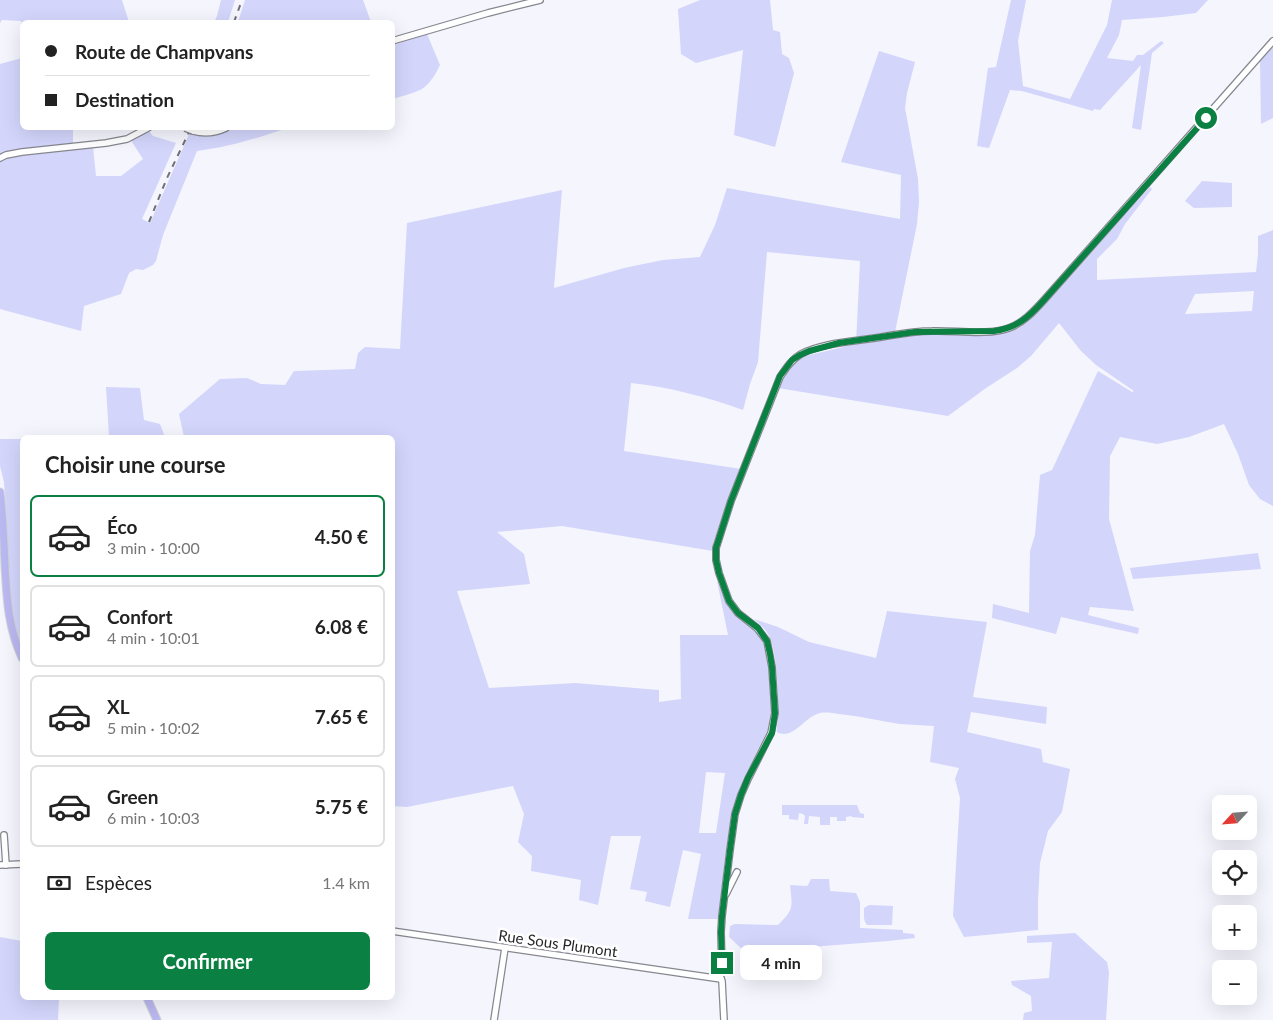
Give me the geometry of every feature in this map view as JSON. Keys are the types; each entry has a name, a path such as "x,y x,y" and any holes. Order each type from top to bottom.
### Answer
{"main road":[{"path":"0,492 8,606 11,624 20,652"},
{"path":"148,1000 157,1020"}],"street":[{"path":"395,39 540,0"},
{"path":"724,1020 722,981 720,976 722,972 721,932 735,814 748,778 772,733 775,713 772,667 767,641 758,628 738,613 729,601 719,573 716,548 731,501 780,376 792,360 824,346 915,332 994,331 1017,324 1034,311 1273,41"},
{"path":"2,156 106,143 127,139 144,130"},
{"path":"190,130 198,133 209,133 219,130"},
{"path":"4,835 3,865 20,864"},
{"path":"724,898 737,872"},
{"name":"Rue Sous Plumont","path":"395,931 721,979"},
{"path":"494,1020 505,948"}],"shaded area":[{"path":"0,0 122,0 128,20 2,20 0,23"},
{"path":"221,0 235,0 229,20 215,20"},
{"path":"245,0 363,0 370,20 239,20"},
{"path":"700,0 770,0 773,30 780,32 782,54 789,58 794,73 775,147 734,135 743,50 696,63 681,54 678,9"},
{"path":"1011,0 1026,0 1018,41 1023,86 1070,99 1107,25 1112,0 1208,0 1196,13 1122,20 1119,35 1107,58 1133,61 1137,55 1143,55 1161,41 1164,43 1152,53 1141,130 1132,128 1141,65 1100,110 1094,109 1093,111 1022,91 1010,90 989,148 977,146 988,68 996,67"},
{"path":"427,34 440,65 426,86 416,92 395,98 395,44"},
{"path":"1273,47 1273,118 1261,124 1260,61"},
{"path":"879,51 915,62 905,108 918,179 919,202 917,224 894,337 935,334 995,335 1022,326 1150,187 1152,189 1125,224 1117,239 1097,259 1097,280 1256,272 1258,236 1273,230 1273,506 1260,499 1249,485 1238,454 1224,424 1189,437 1157,444 1120,437 1110,456 1109,519 1134,611 1090,607 1088,615 1139,628 1138,634 1061,617 1056,634 992,618 993,604 1029,613 1030,551 1035,535 1040,475 1052,470 1098,371 1132,392 1134,391 1096,365 1081,351 1059,323 1031,356 1017,368 948,416 778,388 788,370 801,357 856,344 860,261 767,252 758,362 743,410 688,393 631,383 624,451 741,469 713,543 713,551 562,526 497,532 524,554 530,584 457,591 489,688 575,683 659,690 659,702 681,699 680,635 728,635 717,581 731,609 764,639 769,664 770,725 739,791 730,824 719,919 688,919 701,854 683,850 670,907 645,901 647,892 630,889 641,836 611,836 598,905 579,900 581,880 531,871 532,856 518,842 524,814 513,786 407,807 395,806 395,435 184,435 179,414 220,379 247,378 261,384 285,385 294,371 355,369 358,353 365,347 400,349 407,223 562,190 554,288 624,268 663,260 700,257 715,225 727,188 900,219 901,175 841,162","holes":["1254,291 1252,311 1185,314 1195,294","706,772 725,773 716,833 699,833"]},
{"path":"20,59 20,130 73,130 73,143 76,150 93,147 96,176 121,176 143,159 131,140 148,130 153,136 176,143 142,219 150,223 190,132 207,137 212,136 207,130 282,130 232,145 197,151 163,235 156,261 153,265 143,270 136,269 129,273 121,294 84,306 81,331 0,309 0,64"},
{"path":"1202,181 1232,183 1232,207 1194,208 1185,201"},
{"path":"106,387 140,388 144,420 160,424 164,435 109,435"},
{"path":"0,439 20,439 20,642 11,601 4,482 0,466"},
{"path":"1258,553 1261,569 1133,579 1130,568"},
{"path":"887,611 987,622 973,697 1047,707 1046,724 971,712 967,732 1041,749 1043,762 1070,769 1062,812 1048,831 1040,863 1038,930 964,937 953,916 960,798 955,779 959,768 930,762 934,726 900,724 855,716 820,713 809,718 794,731 783,734 777,732 778,687 774,652 768,633 754,619 778,627 809,642 876,658"},
{"path":"782,805 857,805 860,813 864,814 864,818 851,816 846,817 846,821 837,821 837,817 830,817 830,825 820,825 820,817 809,816 808,824 804,824 805,816 803,814 799,813 798,820 789,819 789,815 782,815"},
{"path":"811,879 829,879 830,891 856,893 860,902 860,928 903,930 903,933 914,934 915,938 745,952 729,937 730,926 735,924 778,925 790,911 790,885 807,886"},
{"path":"869,905 893,906 892,925 867,925 864,919 864,908"},
{"path":"1075,933 1107,962 1109,972 1106,1020 1023,1020 1024,1013 1032,1011 1031,996 1012,985 1011,981 1049,978 1052,942 1027,943 1027,936"},
{"path":"0,937 20,941 20,1000 59,1000 58,1020 0,1020"}],"railway":[{"path":"235,20 242,0"},
{"path":"149,222 190,130"}],"route":[{"path":"722,963 722,916 735,814 748,778 772,733 775,713 772,667 767,641 758,628 738,613 729,601 719,573 716,548 731,501 780,376 792,360 824,346 915,332 986,332 1010,328 1017,324 1034,311 1206,118"}]}
